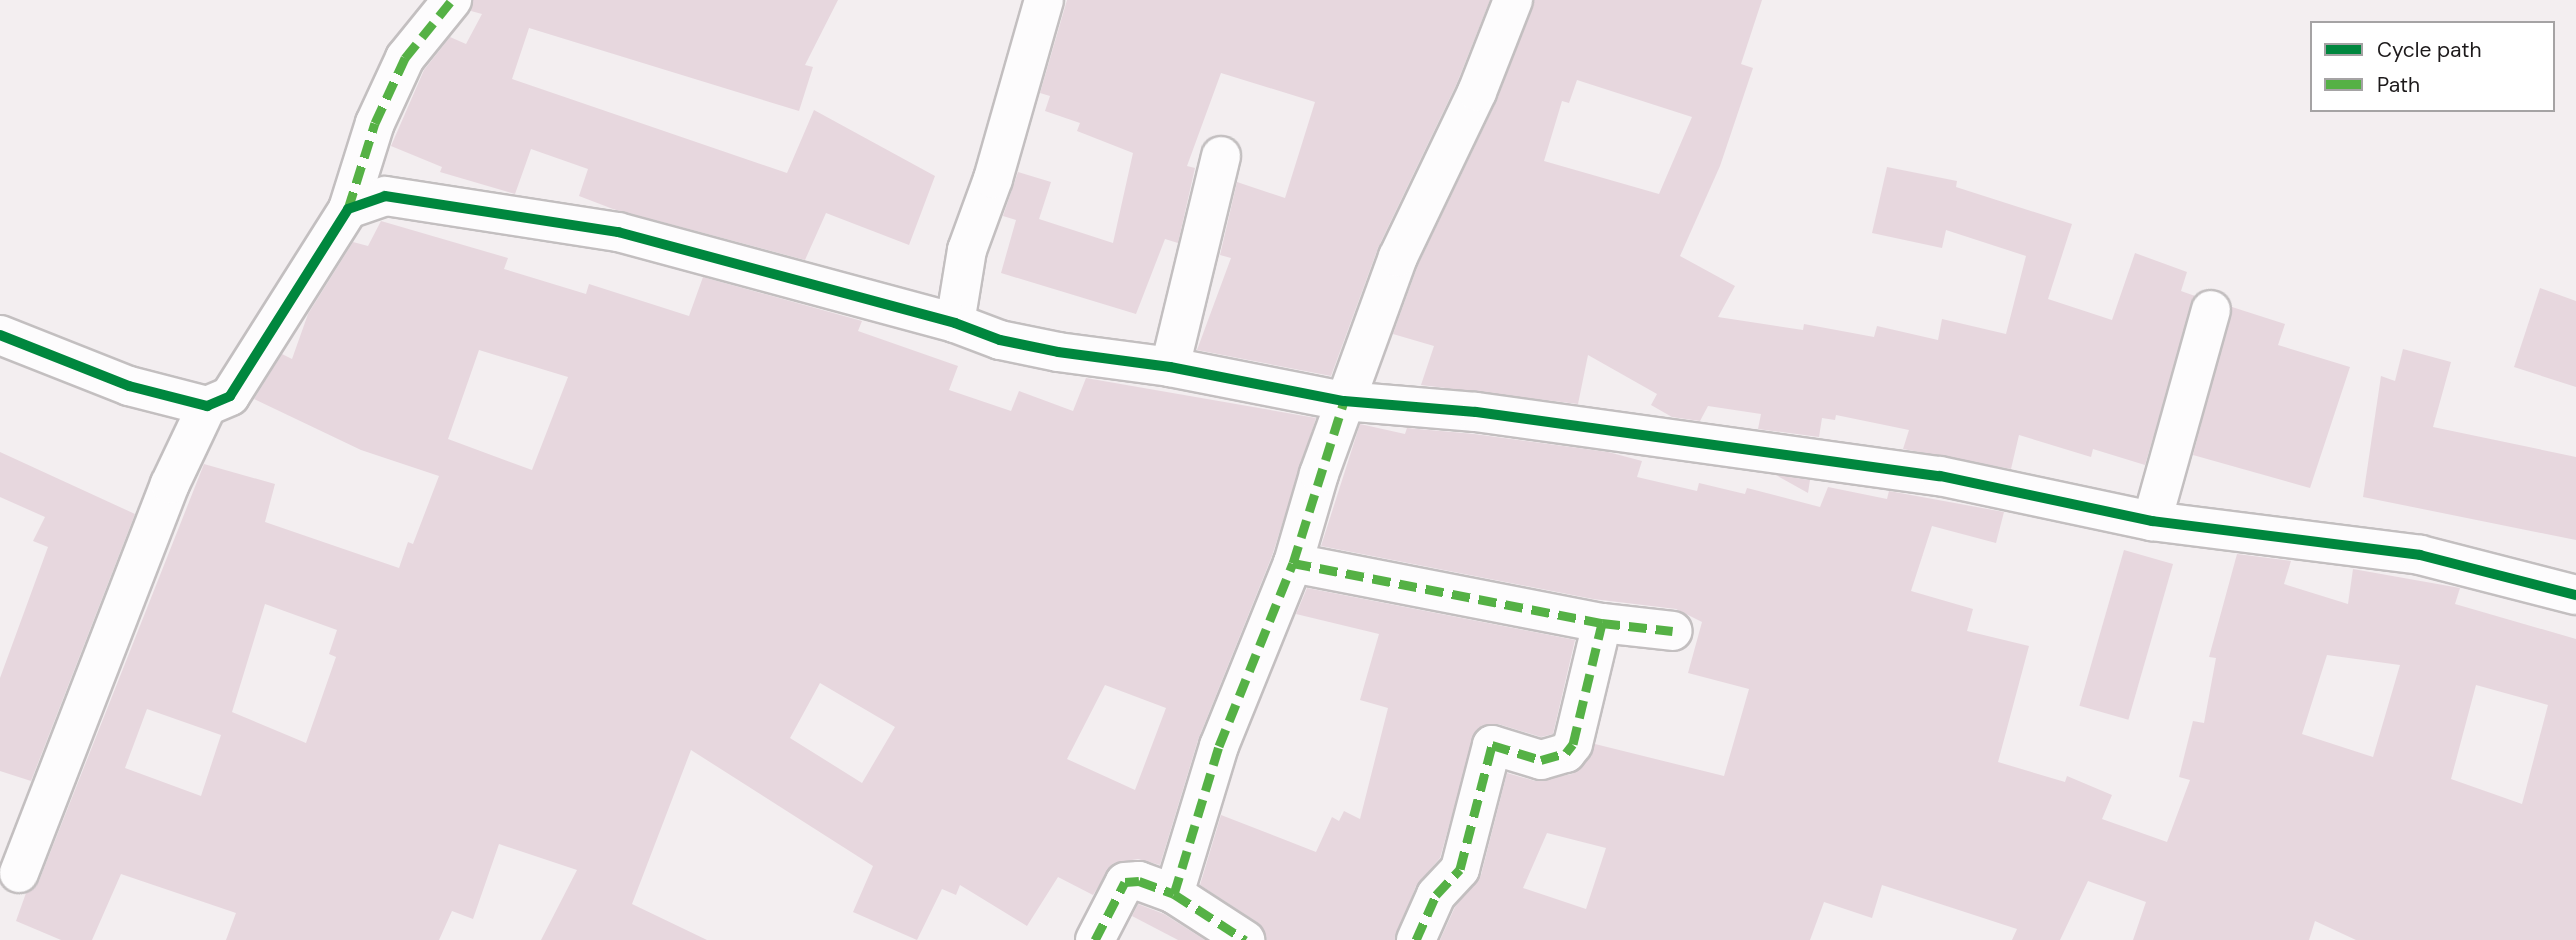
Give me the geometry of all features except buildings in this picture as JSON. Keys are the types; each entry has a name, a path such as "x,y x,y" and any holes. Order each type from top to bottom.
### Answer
{"street":[{"path":"0,335 129,386 207,406 230,396 348,209 375,124 405,58 452,0"},
{"path":"955,323 967,250 993,179 1044,0"},
{"path":"1174,894 1219,746 1293,563 1344,401 1398,257 1477,92 1513,0"},
{"path":"1170,367 1221,156"},
{"path":"348,209 385,196 618,233 955,323 1011,342 1170,367 1344,401 1476,412 1940,476 2152,521 2420,555 2576,595"},
{"path":"2152,521 2211,310"},
{"path":"19,873 170,484 207,406"},
{"path":"1293,563 1602,623 1673,631"},
{"path":"1416,940 1436,895 1451,883 1465,857 1492,745 1541,760 1566,753 1573,744 1602,623"},
{"path":"1095,940 1125,882 1139,880 1174,894 1245,940"}],"marked path":[{"path":"348,209 375,123 405,58 452,0"},
{"path":"1095,940 1125,882 1139,881 1174,894 1219,746 1293,563 1344,401"},
{"path":"1293,563 1602,623 1673,631"},
{"path":"1416,940 1436,895 1460,869 1492,745 1541,760 1566,753 1573,744 1602,623"},
{"path":"1174,894 1245,940"}],"cycle path":[{"path":"0,335 129,386 207,406 230,396 348,209 385,196 618,232 955,323 1000,340 1058,352 1170,367 1344,401 1476,412 1940,476 2152,521 2420,555 2576,595"}]}
